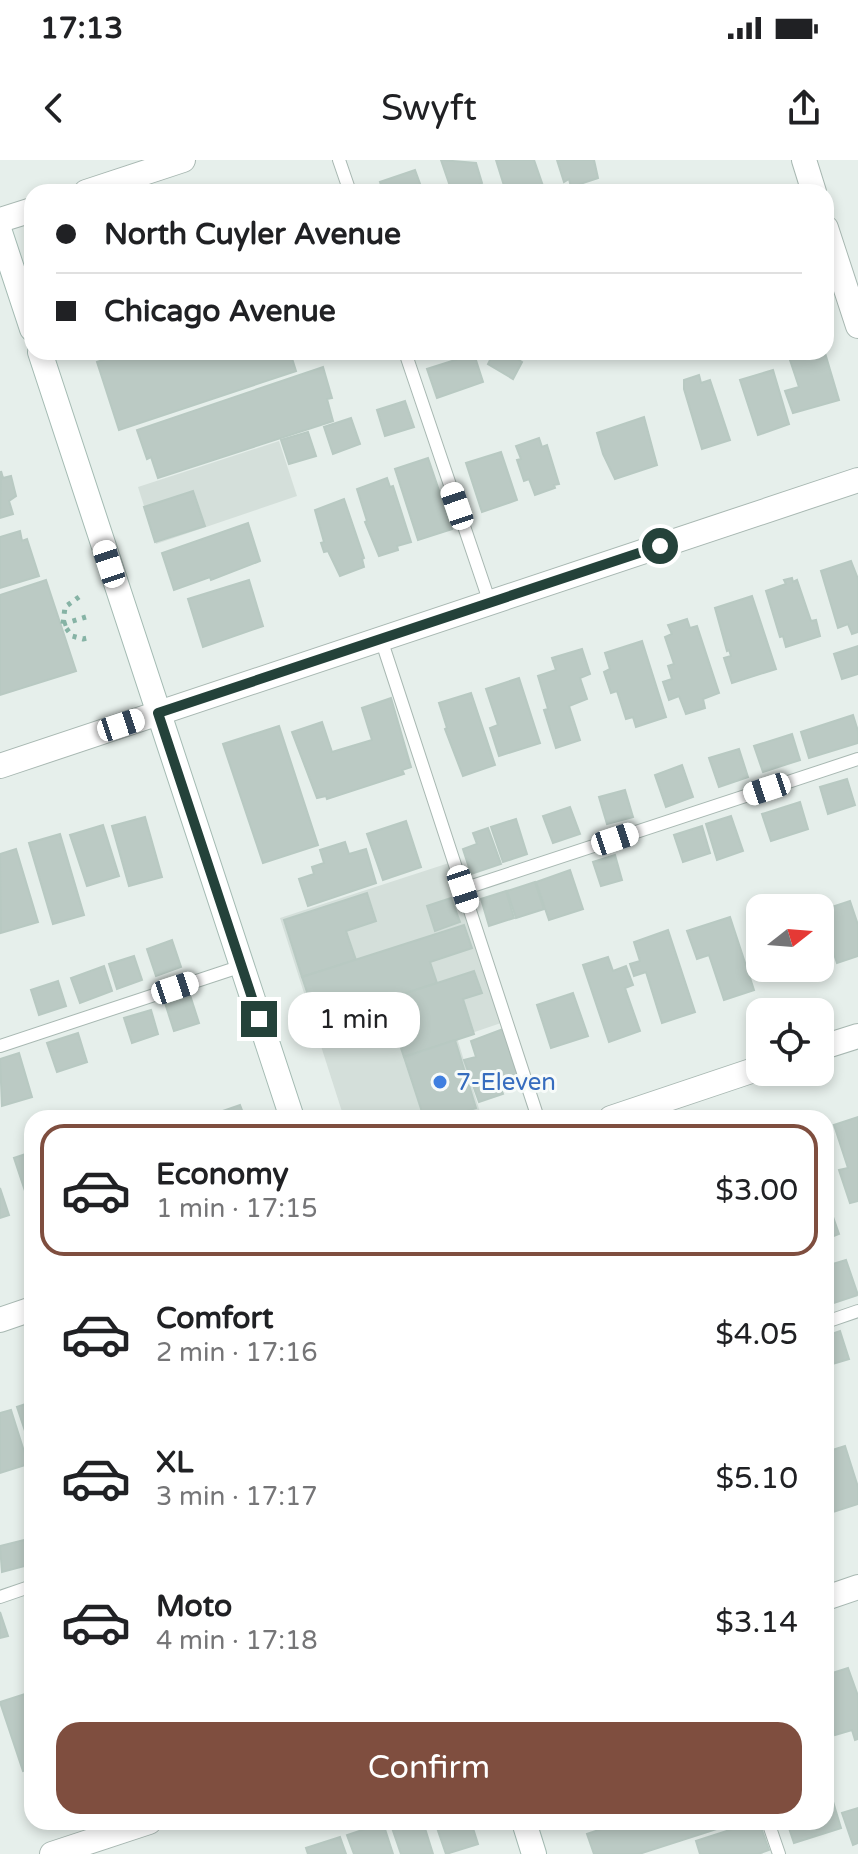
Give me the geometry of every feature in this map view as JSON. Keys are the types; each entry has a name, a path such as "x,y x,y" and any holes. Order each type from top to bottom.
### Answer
{"street":[{"path":"110,184 183,160"},
{"path":"804,160 812,184"},
{"path":"0,220 24,212"},
{"path":"0,232 24,305"},
{"path":"834,252 858,326"},
{"path":"43,360 289,1110"},
{"path":"0,766 858,480"},
{"path":"834,1044 858,1036"},
{"path":"635,1110 746,1073"},
{"path":"0,1320 24,1312"},
{"path":"834,1595 858,1587"},
{"path":"52,1854 125,1830"},
{"path":"526,1830 534,1854"}],"lane":[{"path":"339,160 347,184"},
{"path":"409,360 490,603"},
{"path":"381,639 535,1110"},
{"path":"463,889 858,759"},
{"path":"0,1046 242,966"},
{"path":"834,1319 858,1311"},
{"path":"0,1597 24,1589"},
{"path":"771,1830 779,1854"}],"path":[{"path":"79,597 65,607 63,624 72,636 83,639 92,637"},
{"path":"63,624 86,617"}],"shaded area":[{"path":"279,441 297,496 156,544 138,487"},
{"path":"449,863 501,1023 457,1038 479,1110 341,1110 280,918"}],"building":[{"path":"441,160 476,163 482,183 449,184"},
{"path":"496,160 534,160 542,184 504,184"},
{"path":"557,160 594,160 598,178 580,184 570,184 569,179 564,182"},
{"path":"415,170 420,184 381,184"},
{"path":"293,360 296,371 119,430 97,362"},
{"path":"455,360 476,360 483,382 437,398 427,369"},
{"path":"490,360 522,362 513,379 488,364"},
{"path":"790,360 827,360 839,400 793,413 785,391 799,387"},
{"path":"323,367 332,398 327,399 333,421 158,478 151,457 147,459 137,430"},
{"path":"773,370 789,424 758,435 740,380"},
{"path":"699,375 701,383 710,380 730,440 702,449 684,389 684,380"},
{"path":"405,401 414,427 385,436 377,410"},
{"path":"644,417 657,465 615,479 597,433"},
{"path":"351,418 360,444 333,454 324,427"},
{"path":"308,432 316,456 289,464 281,440"},
{"path":"539,438 542,447 547,445 559,484 535,495 529,479 524,481 516,446"},
{"path":"501,452 517,500 482,512 466,463"},
{"path":"428,458 452,529 418,540 395,469"},
{"path":"1,471 3,478 11,476 16,496 9,501 13,514 0,518"},
{"path":"387,478 390,487 393,486 411,542 379,556 365,522 357,489"},
{"path":"193,491 205,526 155,542 144,507"},
{"path":"344,499 364,558 364,567 340,576 328,551 324,552 315,510"},
{"path":"248,523 260,561 174,590 162,553"},
{"path":"20,531 22,541 27,539 39,576 0,588 0,537"},
{"path":"851,561 858,579 858,632 852,634 848,624 838,628 821,571"},
{"path":"792,578 793,582 797,580 811,621 816,620 820,636 786,647 766,591 786,584 784,580"},
{"path":"46,580 76,671 0,695 0,595"},
{"path":"249,580 263,626 203,647 188,599"},
{"path":"752,596 776,669 732,683 724,658 731,656 715,608"},
{"path":"687,619 690,628 697,626 719,693 703,699 705,708 686,714 679,696 669,700 663,682 672,679 668,666 674,664 665,637 672,634 668,625"},
{"path":"642,641 666,717 636,727 633,717 626,719 617,691 611,693 604,672 610,669 605,653"},
{"path":"858,646 858,674 842,679 834,654"},
{"path":"582,649 590,674 580,678 587,699 569,706 580,740 556,748 544,710 548,709 538,676 556,670 552,658"},
{"path":"519,678 540,743 499,756 490,728 498,725 486,689"},
{"path":"471,693 495,765 463,776 445,729 439,703"},
{"path":"391,698 411,767 402,770 404,774 327,799 326,796 317,798 292,732 322,722 332,752 372,740 362,708"},
{"path":"853,715 858,743 809,758 801,732"},
{"path":"279,726 318,845 263,863 223,744"},
{"path":"792,734 800,760 763,772 754,746"},
{"path":"739,749 748,777 719,787 709,758"},
{"path":"682,765 693,797 666,807 655,775"},
{"path":"847,779 855,805 828,814 820,787"},
{"path":"625,790 633,817 607,824 599,797"},
{"path":"800,802 808,829 771,841 762,814"},
{"path":"570,807 580,834 553,843 543,816"},
{"path":"731,816 743,851 717,860 706,824"},
{"path":"145,817 162,877 129,886 112,826"},
{"path":"516,819 527,854 503,862 491,827"},
{"path":"406,821 421,867 383,880 367,834"},
{"path":"103,825 119,876 87,886 70,835"},
{"path":"702,826 710,853 683,862 674,835"},
{"path":"488,828 501,864 471,874 463,849 477,844 473,833"},
{"path":"60,834 84,915 53,924 29,843"},
{"path":"345,842 349,854 366,849 376,883 308,906 299,879 314,874 312,867 324,863 320,850"},
{"path":"16,849 38,922 1,933 0,854"},
{"path":"615,855 622,880 601,886 593,862"},
{"path":"570,870 583,909 549,920 536,882"},
{"path":"535,882 544,909 516,918 507,891"},
{"path":"506,891 514,918 489,926 481,899"},
{"path":"367,893 376,921 346,931 356,960 302,977 284,920"},
{"path":"451,898 460,922 435,931 427,906"},
{"path":"850,901 858,925 858,956 837,963 834,954 834,906"},
{"path":"730,917 746,966 746,982 751,982 754,990 724,1000 709,955 697,959 687,931"},
{"path":"464,925 472,948 430,962 437,983 317,1022 302,977"},
{"path":"668,930 695,1012 662,1023 646,972 634,976 630,964 640,961 634,942"},
{"path":"172,940 181,967 156,976 147,949"},
{"path":"134,956 142,980 117,989 109,964"},
{"path":"608,957 613,971 626,966 633,985 625,988 640,1031 609,1042 583,965"},
{"path":"104,966 112,991 80,1003 71,978"},
{"path":"474,971 482,993 463,999 474,1034 404,1057 385,1000"},
{"path":"58,981 66,1006 39,1015 31,990"},
{"path":"573,993 588,1036 551,1048 537,1005"},
{"path":"190,995 199,1023 174,1031 165,1003"},
{"path":"151,1010 158,1034 132,1043 124,1018"},
{"path":"503,1029 520,1079 500,1086 503,1094 479,1102 464,1060 476,1057 471,1041"},
{"path":"78,1033 87,1062 57,1072 47,1043"},
{"name":"7-Eleven","path":"455,1040 476,1108 421,1110 404,1057"},
{"path":"19,1053 32,1097 2,1106 0,1059"},
{"path":"240,1105 242,1110 225,1110"},
{"path":"858,1117 858,1201 850,1203 839,1170 848,1168 834,1125"},
{"path":"24,1155 24,1188 14,1158"},
{"path":"0,1188 9,1215 0,1218"},
{"path":"834,1220 839,1234 834,1236"},
{"path":"846,1260 858,1295 834,1303 834,1264"},
{"path":"840,1331 849,1359 834,1364 834,1333"},
{"path":"24,1405 24,1428 17,1407"},
{"path":"11,1410 24,1451 24,1465 0,1473 0,1413"},
{"path":"845,1446 858,1487 858,1504 834,1512 834,1449"},
{"path":"24,1540 24,1566 2,1572 0,1546"},
{"path":"0,1612 8,1636 0,1638"},
{"path":"848,1668 858,1696 858,1739 855,1740 852,1730 835,1735 834,1672"},
{"path":"24,1694 24,1771 23,1771 0,1702"},
{"path":"834,1805 841,1828 794,1843 790,1830 834,1830"},
{"path":"858,1808 858,1843 853,1845 842,1813"},
{"path":"362,1830 385,1830 393,1854 354,1854 347,1835"},
{"path":"393,1830 426,1830 433,1854 401,1854"},
{"path":"438,1830 474,1830 478,1844 446,1854"},
{"path":"599,1830 713,1830 639,1854 594,1854 587,1834"},
{"path":"730,1830 762,1830 769,1850 758,1854 700,1854 696,1841"},
{"path":"340,1837 346,1854 308,1854 306,1848"}],"place":[{"name":"7-Eleven","path":"440,1082"}],"route":[{"path":"259,1019 158,713 660,546"}]}
